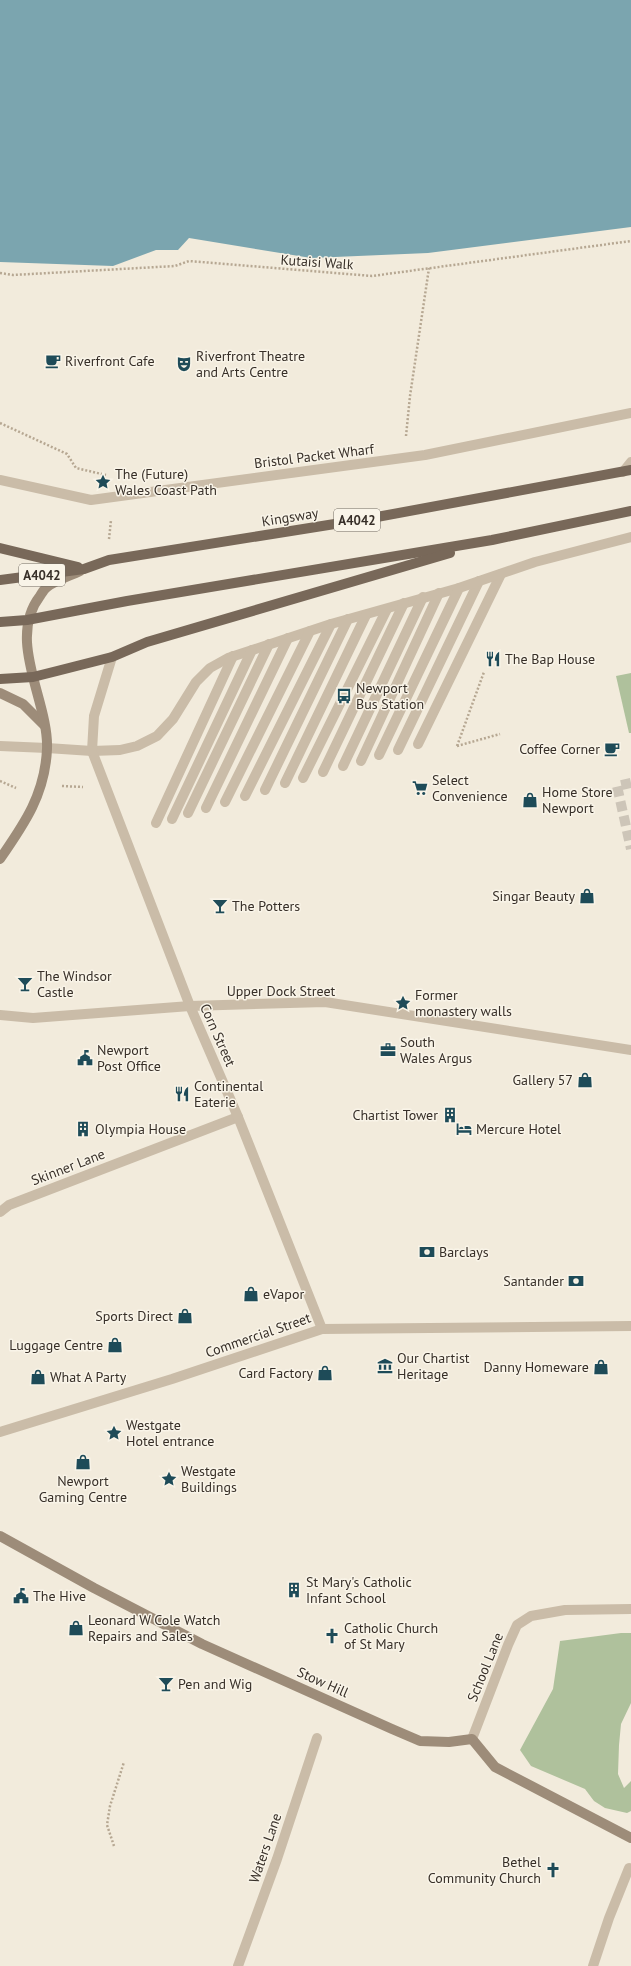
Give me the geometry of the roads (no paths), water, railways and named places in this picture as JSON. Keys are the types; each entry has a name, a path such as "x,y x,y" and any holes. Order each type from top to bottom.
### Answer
{"main road":[{"name":"Kingsway","path":"0,580 84,569 109,560 366,519 627,471"},
{"path":"0,622 28,620 127,601 492,540 631,511"},
{"path":"0,679 33,677 112,657 147,642 492,540"},
{"name":"A4042","path":"0,548 84,569"}],"street":[{"name":"Bristol Packet Wharf","path":"0,480 90,500 404,459 631,413"},
{"path":"627,471 631,462"},
{"path":"0,746 92,751 120,750 137,746 157,736 173,719 196,682 210,668 233,656 331,624 459,588 535,562 631,537"},
{"path":"0,858 34,806 42,787 47,748 27,638 28,620 36,601 47,587 84,569"},
{"path":"418,744 501,574"},
{"path":"398,750 479,581"},
{"path":"379,755 459,588"},
{"path":"361,761 439,594"},
{"path":"343,766 423,597"},
{"path":"323,772 404,603"},
{"path":"302,778 387,609"},
{"path":"285,784 366,615"},
{"path":"265,790 348,619"},
{"path":"245,796 331,624"},
{"path":"225,802 310,631"},
{"path":"206,808 288,638"},
{"path":"188,813 269,644"},
{"path":"172,818 252,650"},
{"path":"156,823 233,656"},
{"name":"Corn Street","path":"112,657 94,716 92,751 107,785 190,1006 238,1117 322,1329"},
{"path":"0,693 23,704 44,725"},
{"name":"Upper Dock Street","path":"0,1015 33,1018 190,1006 325,1002 631,1050"},
{"name":"Skinner Lane","path":"0,1212 16,1202 238,1117"},
{"name":"Commercial Street","path":"0,1432 172,1379 322,1329 631,1326"},
{"name":"Stow Hill","path":"0,1536 94,1588 202,1644 392,1729 420,1741 449,1742 472,1739"},
{"name":"School Lane","path":"472,1739 517,1625 531,1616 564,1610 631,1609"},
{"name":"Waters Lane","path":"238,1966 277,1859 317,1738"},
{"path":"472,1739 495,1767 631,1838"},
{"path":"593,1966 630,1868"}],"water":[{"path":"0,0 631,0 631,227 428,253 311,258 189,238 178,250 156,250 113,266 0,262"}],"tunnel":[{"path":"631,783 617,786 631,849"}],"place":[{"name":"Riverfront Cafe","path":"53,361"},
{"name":"Riverfront Theatre and Arts Centre","path":"184,364"},
{"name":"The (Future) Wales Coast Path","path":"103,482"},
{"name":"The Bap House","path":"493,659"},
{"name":"Newport Bus Station","path":"344,696"},
{"name":"Coffee Corner","path":"612,749"},
{"name":"Select Convenience","path":"420,788"},
{"name":"Home Store Newport","path":"530,800"},
{"name":"Singar Beauty","path":"587,896"},
{"name":"The Potters","path":"220,906"},
{"name":"The Windsor Castle","path":"25,984"},
{"name":"Former monastery walls","path":"403,1003"},
{"name":"South Wales Argus","path":"388,1050"},
{"name":"Newport Post Office","path":"85,1058"},
{"name":"Gallery 57","path":"585,1080"},
{"name":"Continental Eaterie","path":"182,1094"},
{"name":"Chartist Tower","path":"450,1115"},
{"name":"Olympia House","path":"83,1129"},
{"name":"Mercure Hotel","path":"464,1129"},
{"name":"Barclays","path":"427,1252"},
{"name":"Santander","path":"576,1281"},
{"name":"eVapor","path":"251,1294"},
{"name":"Sports Direct","path":"185,1316"},
{"name":"Luggage Centre","path":"115,1345"},
{"name":"Our Chartist Heritage","path":"385,1366"},
{"name":"Danny Homeware","path":"601,1367"},
{"name":"Card Factory","path":"325,1373"},
{"name":"What A Party","path":"38,1377"},
{"name":"Westgate Hotel entrance","path":"114,1433"},
{"name":"Newport Gaming Centre","path":"83,1462"},
{"name":"Westgate Buildings","path":"169,1479"},
{"name":"St Mary's Catholic Infant School","path":"294,1590"},
{"name":"The Hive","path":"21,1596"},
{"name":"Leonard W Cole Watch Repairs and Sales","path":"76,1628"},
{"name":"Catholic Church of St Mary","path":"332,1636"},
{"name":"Pen and Wig","path":"166,1684"},
{"name":"Bethel Community Church","path":"553,1870"}]}
